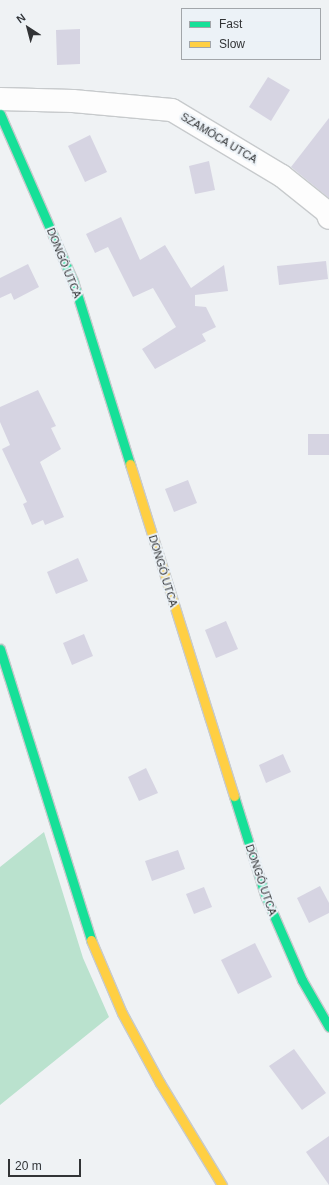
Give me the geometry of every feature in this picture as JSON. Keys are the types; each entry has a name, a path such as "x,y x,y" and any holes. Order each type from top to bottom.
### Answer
{"street":[{"name":"SZAMÓCA UTCA","path":"0,99 73,101 172,110 282,176 328,215"},
{"name":"DONGÓ UTCA","path":"0,114 73,281 264,895 302,980 329,1027"},
{"path":"0,649 95,954 122,1013 150,1064 222,1185"}],"green space":[{"path":"44,832 83,958 109,1017 0,1105 0,867"}],"building":[{"path":"80,29 80,64 57,65 56,30"},
{"path":"268,77 290,90 271,121 249,107"},
{"path":"329,118 329,198 291,167"},
{"path":"90,135 107,172 85,182 68,146"},
{"path":"209,161 215,190 195,194 189,166"},
{"path":"121,217 140,260 165,245 191,288 224,265 228,291 195,295 195,306 206,307 216,327 202,334 206,341 155,369 142,349 176,327 153,288 133,297 108,247 95,253 86,234"},
{"path":"326,261 328,279 279,285 277,266"},
{"path":"28,264 39,287 14,300 11,293 0,298 0,278"},
{"path":"38,390 56,426 51,428 61,449 40,462 64,517 45,525 43,520 32,525 23,504 27,502 2,449 10,445 0,422 0,407"},
{"path":"308,434 329,434 329,455 308,455"},
{"path":"188,480 197,503 174,512 165,489"},
{"path":"78,558 88,581 56,594 47,572"},
{"path":"226,621 238,649 216,658 205,630"},
{"path":"84,634 93,656 72,665 63,643"},
{"path":"283,754 291,772 266,783 259,765"},
{"path":"146,768 158,793 139,801 128,777"},
{"path":"178,850 185,869 152,881 145,861"},
{"path":"320,886 329,903 329,913 309,923 297,898"},
{"path":"204,887 212,907 194,914 186,894"},
{"path":"255,943 272,977 238,994 221,960"},
{"path":"294,1049 326,1093 302,1110 269,1066"},
{"path":"329,1136 329,1185 306,1152"}],"traffic: fast":[{"path":"0,114 73,281 130,464"},
{"path":"0,649 91,940"},
{"path":"234,796 265,895 302,980 329,1027"}],"traffic: slow":[{"path":"130,464 234,796"},
{"path":"91,940 122,1013 160,1083 222,1185"}]}
